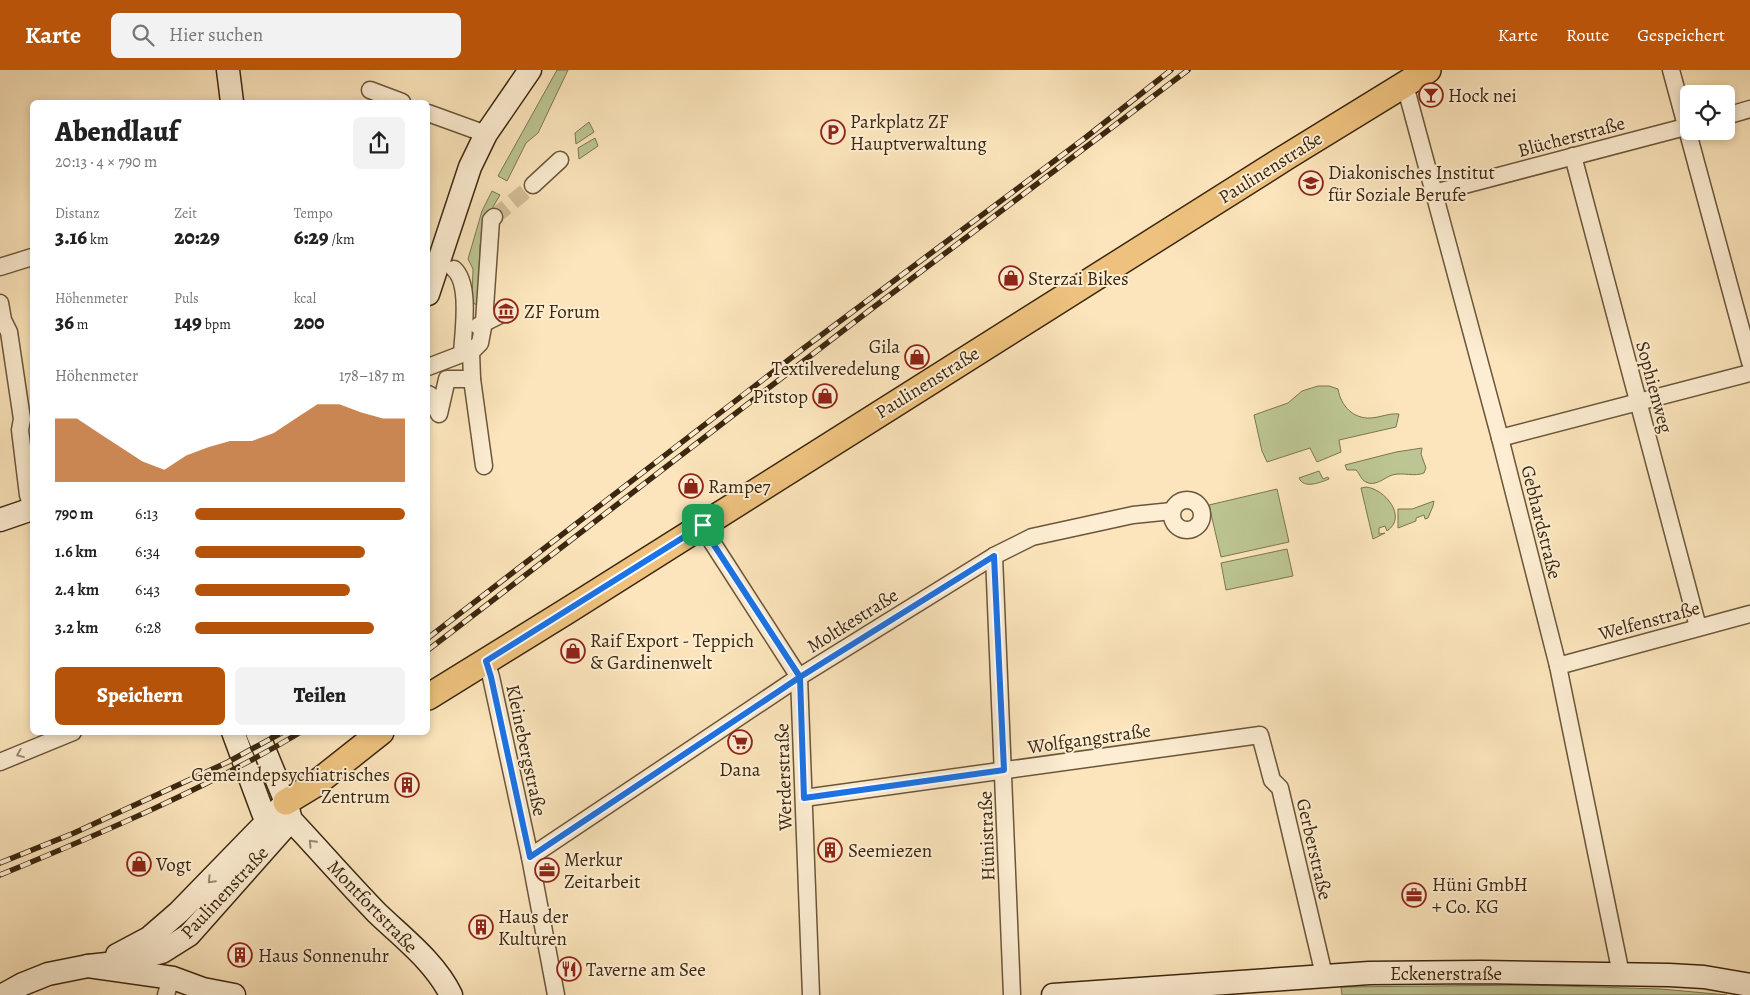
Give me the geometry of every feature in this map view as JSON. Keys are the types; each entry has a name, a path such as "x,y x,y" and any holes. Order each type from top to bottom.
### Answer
{"main road":[{"path":"228,70 232,100"},
{"path":"430,288 470,167 486,134 530,70"},
{"name":"Paulinenstraße","path":"430,696 1288,156 1428,70"},
{"path":"0,520 30,509"},
{"path":"234,735 262,813 282,814 258,735"},
{"name":"Paulinenstraße","path":"88,966 121,953 149,938 314,785 377,735"},
{"name":"Paulinenstraße","path":"88,966 125,962 162,952 189,935 282,814"},
{"name":"Montfortstraße","path":"282,814 431,966 442,979 451,995"},
{"path":"169,987 162,944 179,912"},
{"path":"4,995 23,984 48,974 88,966 169,987 203,989 234,995"},
{"name":"Eckenerstraße","path":"1053,995 1324,975 1406,972 1621,974 1704,977 1750,985"}],"street":[{"path":"1671,70 1680,100"},
{"name":"Gebhardstraße","path":"1405,85 1500,438 1558,666 1621,974"},
{"path":"370,90 397,100"},
{"path":"1735,114 1750,110"},
{"path":"430,113 486,134"},
{"name":"Blücherstraße","path":"1434,193 1680,129"},
{"path":"1691,140 1750,362"},
{"name":"Sophienweg","path":"1573,156 1698,627"},
{"path":"533,185 560,160"},
{"path":"484,466 472,380 471,352 480,344 491,220 494,217"},
{"path":"0,267 30,258"},
{"path":"430,366 462,354 465,296 459,273 454,269"},
{"path":"0,303 3,320 9,332 22,420 20,430 30,502"},
{"path":"481,324 502,314"},
{"path":"1500,438 1750,373"},
{"path":"430,395 439,414 447,379 472,380"},
{"name":"Moltkestraße","path":"530,857 800,677 994,556 1032,537 1133,515 1172,511"},
{"path":"703,525 712,542 800,677"},
{"name":"Hünistraße","path":"994,556 1012,995"},
{"name":"Welfenstraße","path":"1558,666 1750,614"},
{"name":"Kleinebergstraße","path":"486,661 530,857 556,995"},
{"name":"Werderstraße","path":"800,677 811,995"},
{"path":"0,762 66,735"},
{"name":"Wolfgangstraße","path":"804,798 1260,735"},
{"name":"Gerberstraße","path":"1260,735 1272,780 1280,788 1324,975"}],"green space":[{"path":"557,70 568,70 538,133 526,143 507,181 498,176"},
{"path":"589,122 594,132 576,144 575,133"},
{"path":"595,138 598,146 579,159 578,148"},
{"path":"492,191 500,195 490,212 480,245 478,306 472,302 473,269 468,259 482,211"},
{"path":"1318,386 1329,386 1338,389 1345,406 1353,414 1371,418 1399,414 1396,427 1339,440 1341,452 1317,462 1310,448 1267,462 1262,451 1254,415 1288,403 1302,391"},
{"path":"1422,448 1421,454 1426,468 1424,473 1420,474 1396,474 1376,483 1369,483 1363,480 1356,470 1347,470 1345,465 1396,452"},
{"path":"1319,471 1323,479 1328,477 1329,479 1308,484 1299,478"},
{"path":"1366,487 1387,498 1395,511 1393,525 1387,531 1385,526 1379,528 1379,534 1385,533 1373,539 1361,488"},
{"path":"1277,489 1289,542 1221,557 1209,505"},
{"path":"1434,501 1428,518 1425,519 1424,515 1416,518 1416,521 1398,528 1398,509 1412,509"},
{"path":"1287,549 1293,576 1226,590 1221,563"},
{"path":"1527,985 1661,989 1727,995 1342,995 1341,987"}],"tunnel":[{"path":"494,217 533,185"}],"railway":[{"path":"430,636 804,348 1085,138 1171,70"},
{"path":"430,648 870,310 1188,70"},
{"path":"0,863 74,833 228,762 278,735"},
{"path":"0,875 153,809 265,753 296,735"}],"place":[{"name":"Hock nei","path":"1431,95"},
{"name":"Parkplatz ZF Hauptverwaltung","path":"833,132"},
{"name":"Diakonisches Institut für Soziale Berufe","path":"1311,183"},
{"name":"Sterzai Bikes","path":"1011,278"},
{"name":"ZF Forum","path":"506,311"},
{"name":"Gila Textilveredelung","path":"917,357"},
{"name":"Pitstop","path":"825,396"},
{"name":"Rampe7","path":"691,486"},
{"name":"Raif Export - Teppich & Gardinenwelt","path":"573,651"},
{"name":"Dana","path":"740,742"},
{"name":"Gemeindepsychiatrisches Zentrum","path":"407,785"},
{"name":"Seemiezen","path":"830,850"},
{"name":"Vogt","path":"139,864"},
{"name":"Merkur Zeitarbeit","path":"547,870"},
{"name":"Hüni GmbH + Co. KG","path":"1414,895"},
{"name":"Haus der Kulturen","path":"481,927"},
{"name":"Haus Sonnenuhr","path":"240,955"},
{"name":"Taverne am See","path":"569,969"}],"route":[{"path":"703,525 486,661 530,857 800,677 804,798 1004,770 994,556 800,677 712,542 703,525"}]}
